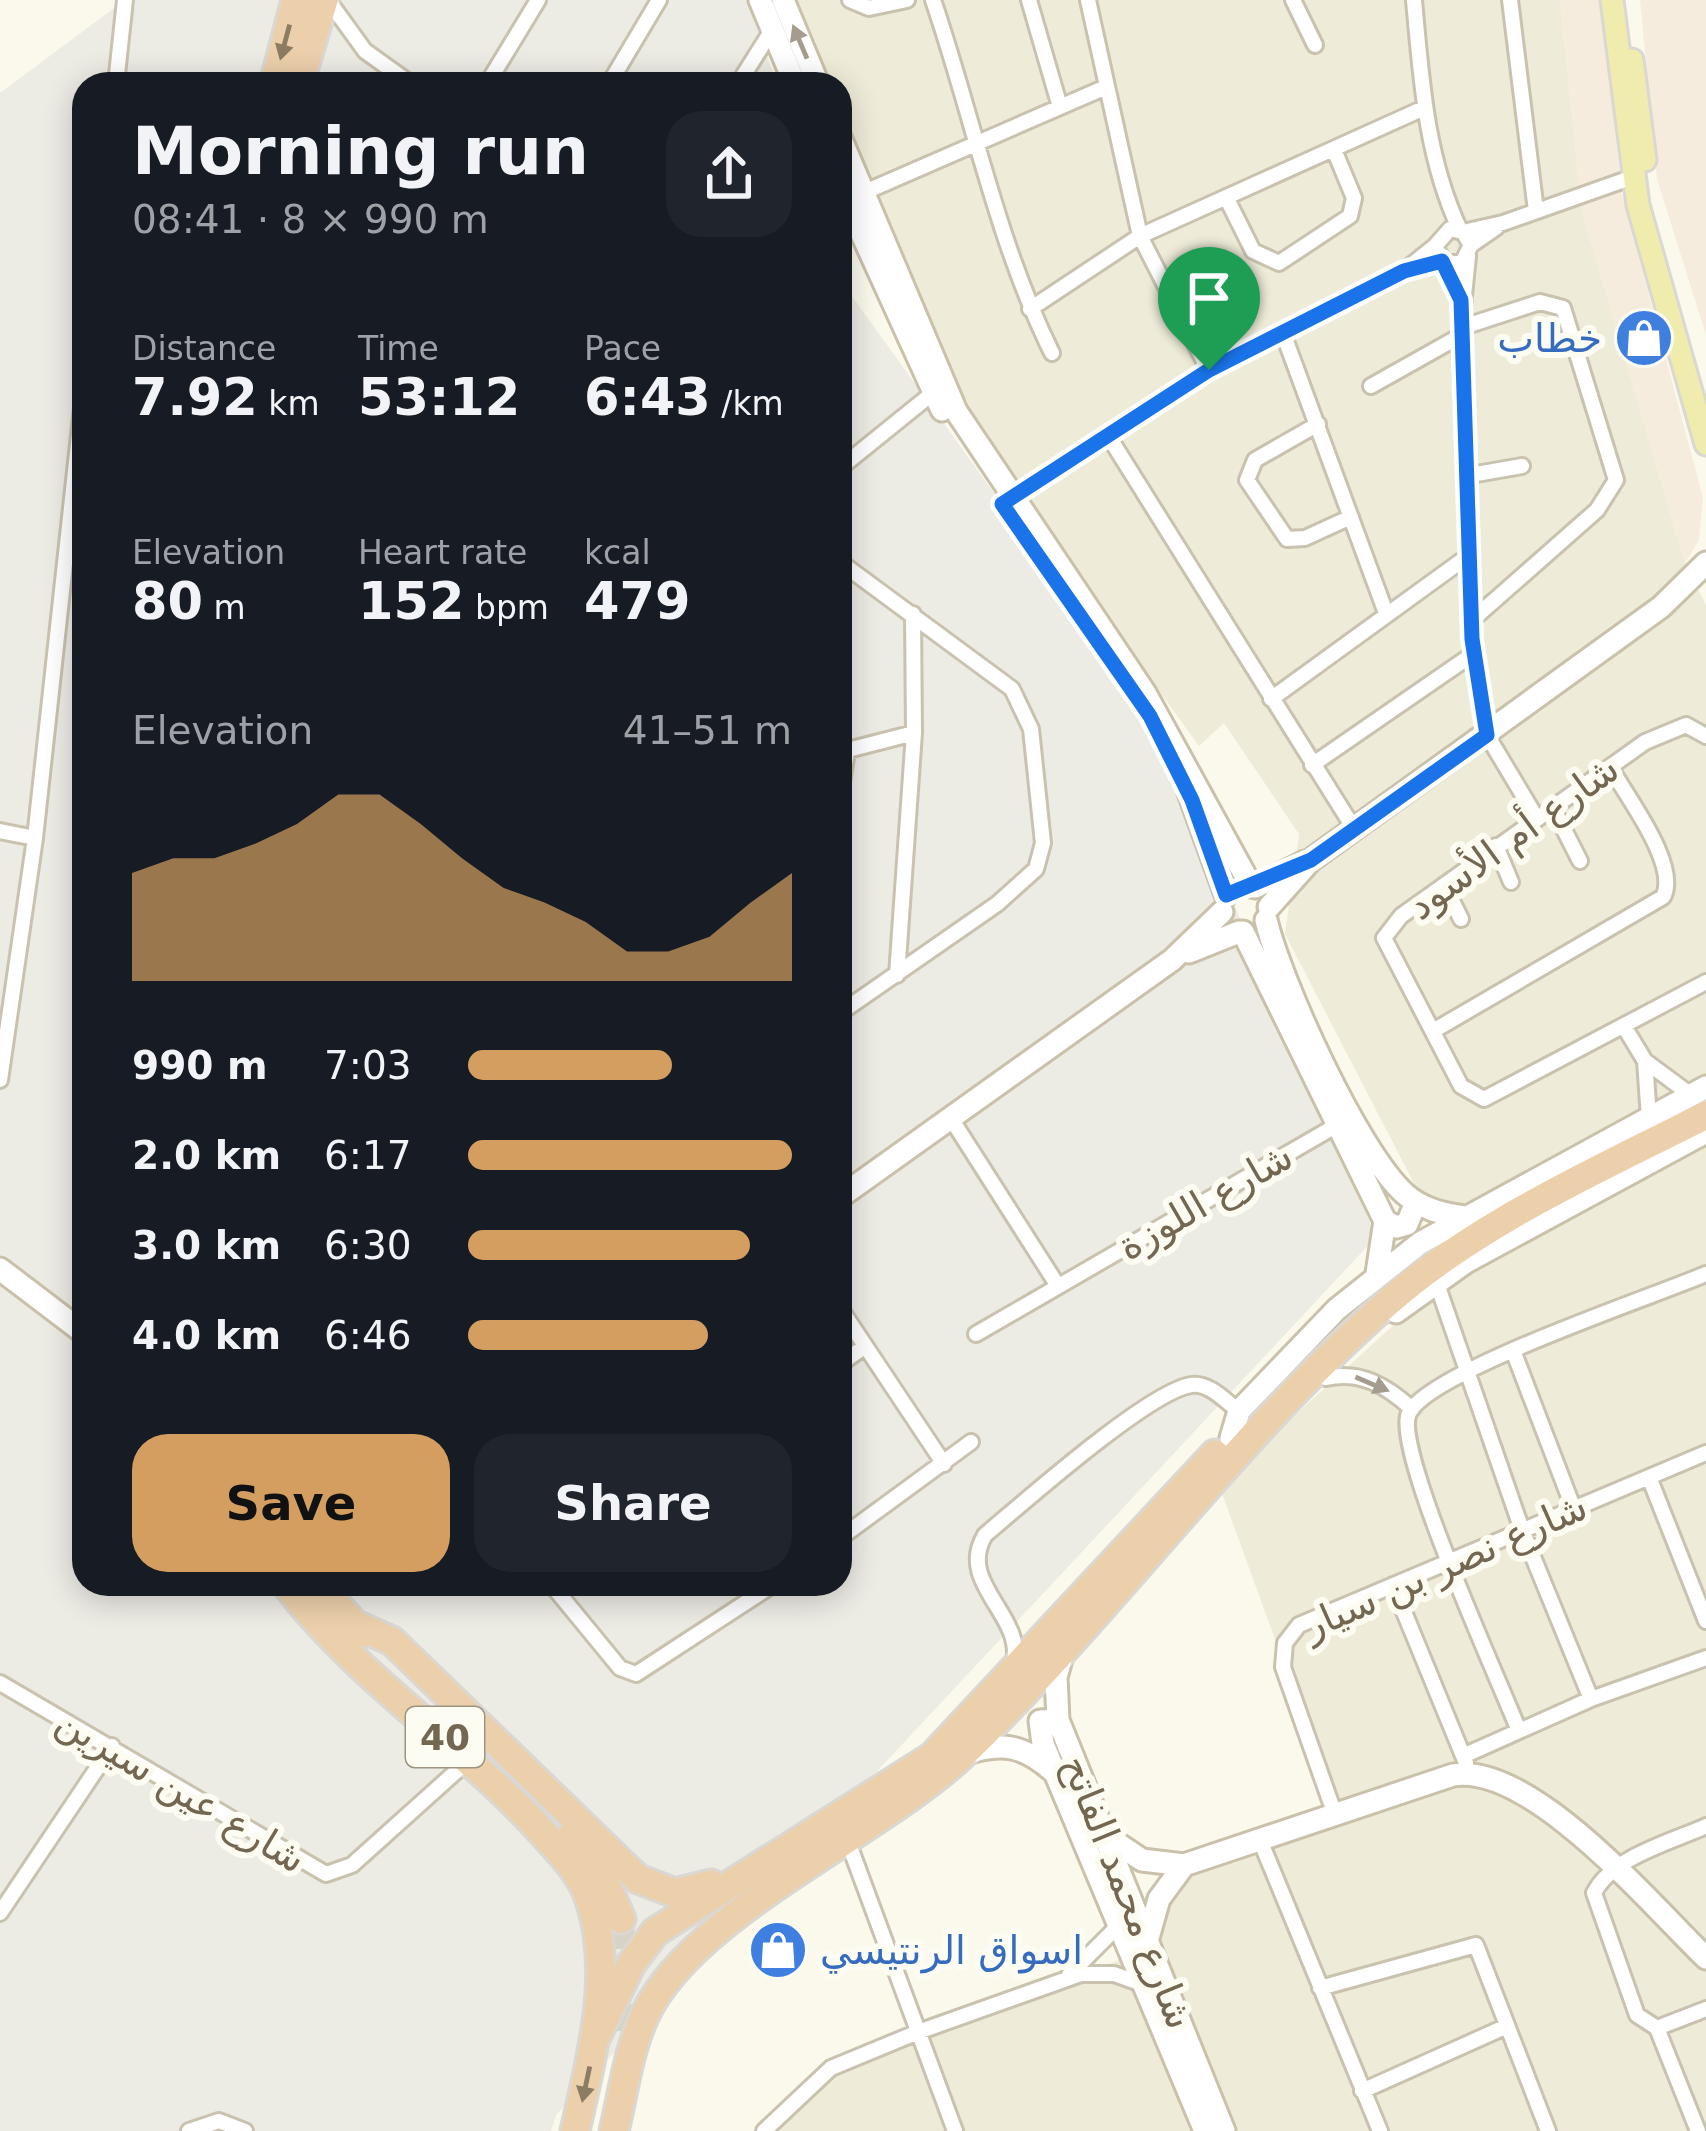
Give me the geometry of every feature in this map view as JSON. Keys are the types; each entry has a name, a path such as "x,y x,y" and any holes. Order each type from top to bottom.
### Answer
{"highway":[{"path":"277,72 296,0"},
{"path":"302,72 326,0"},
{"path":"631,1964 679,1902 727,1886 932,1757 1007,1676 1023,1642 1235,1425 1418,1262 1519,1199 1702,1099"},
{"path":"663,1985 728,1924 962,1755 1312,1373 1418,1278 1702,1099"},
{"name":"40","path":"296,1596 322,1626 470,1759 566,1860 591,1900 608,2034 599,2131"},
{"name":"40","path":"328,1596 568,1830 589,1854 621,1919"},
{"path":"352,1622 392,1641 623,1865 651,1888 679,1902"},
{"path":"591,1900 614,1933 630,1932 637,1917 623,1865"},
{"path":"727,1886 705,1919 728,1924"},
{"path":"679,1902 688,1961"},
{"path":"614,2131 639,2031 663,1985 666,1968 659,1959 646,1955 631,1964"},
{"name":"40","path":"575,2131 631,1964"}],"main road":[{"path":"1612,0 1633,177 1706,444"},
{"path":"1627,0 1654,210 1706,392"}],"street":[{"path":"117,72 125,0"},
{"path":"326,0 365,51 394,72"},
{"path":"494,72 538,0"},
{"path":"616,72 659,0"},
{"path":"760,0 790,72"},
{"path":"783,0 813,72"},
{"path":"850,0 869,8 908,0"},
{"path":"933,0 1030,309 1052,353"},
{"path":"1029,0 1060,107"},
{"path":"1088,0 1140,236 1209,370"},
{"path":"1293,0 1316,45"},
{"path":"1414,0 1424,108 1444,197 1465,241 1460,332 1473,653 1487,735 1536,817"},
{"path":"1510,0 1536,211"},
{"path":"746,72 772,30"},
{"path":"852,192 1106,87"},
{"path":"1030,309 1140,236 1424,108"},
{"path":"1226,197 1253,250 1279,263 1350,216 1354,198 1335,152"},
{"path":"1404,271 1438,239 1465,241 1633,177"},
{"path":"852,197 938,389 1006,501 1150,716 1192,800 1224,904 1346,1120 1416,1202 1465,1216"},
{"path":"1444,197 1438,239 1461,300"},
{"path":"1006,501 1209,370 1404,271 1443,262 1453,265 1465,241"},
{"path":"1371,386 1460,332 1540,302 1563,308 1616,480 1598,510 1472,621"},
{"path":"1283,333 1386,613"},
{"path":"852,458 938,389"},
{"path":"1318,424 1256,460 1247,480 1287,539 1305,538 1351,517"},
{"path":"1109,437 1353,827"},
{"path":"1465,476 1522,466"},
{"path":"0,1080 4,1022 35,838 72,499"},
{"path":"1006,501 1145,693 1268,913 1298,1010 1385,1221 1377,1274"},
{"path":"1270,699 1468,556"},
{"path":"1172,959 1257,930 1311,860 1670,600 1706,563"},
{"path":"852,571 995,674 1022,705 1035,757 1043,843 1041,860 1027,879 852,1005"},
{"path":"1670,600 1706,590"},
{"path":"897,975 914,733 913,614"},
{"path":"1312,765 1473,653"},
{"name":"شارع أم الأسود","path":"1706,736 1695,727 1676,726 1610,767 1401,916 1384,938 1461,1086 1484,1099 1706,982"},
{"path":"852,750 914,733"},
{"path":"1433,1031 1663,897 1670,882 1664,861 1610,767"},
{"path":"1552,806 1580,861"},
{"path":"0,831 35,838"},
{"path":"1496,846 1511,883"},
{"path":"852,1189 1172,959 1224,904 1311,860"},
{"path":"1444,885 1461,920"},
{"path":"1625,1028 1645,1061 1702,1099"},
{"path":"1645,1061 1649,1118"},
{"path":"1023,1642 978,1572 978,1547 985,1535 1068,1464 1185,1387 1209,1388 1235,1425 1377,1274 1465,1216 1649,1118 1702,1099"},
{"path":"952,1120 1058,1286"},
{"name":"شارع اللوزة","path":"976,1334 1346,1120"},
{"path":"1265,1426 1436,1281 1706,1132"},
{"path":"1385,1221 1396,1227 1407,1224 1416,1202"},
{"path":"0,1269 72,1325"},
{"path":"1519,1731 1408,1454 1405,1425 1430,1389 1706,1274"},
{"path":"1436,1281 1522,1530 1591,1699"},
{"path":"852,1328 944,1464"},
{"path":"852,1356 864,1347"},
{"path":"1514,1353 1573,1508"},
{"path":"1326,1378 1342,1375 1371,1381 1412,1409"},
{"path":"852,1529 971,1442"},
{"name":"شارع نصر بن سيار","path":"1334,1812 1283,1667 1285,1643 1299,1624 1706,1453"},
{"path":"1649,1477 1706,1621"},
{"path":"1394,1585 1467,1764 1527,1794 1706,1958"},
{"path":"560,1596 620,1668 636,1674 756,1596"},
{"name":"شارع محمد الفاتح","path":"1064,1649 1056,1677 1058,1720 1224,2131"},
{"path":"1109,1838 1142,1860 1184,1865 1467,1764 1519,1731 1591,1699 1706,1658"},
{"name":"شارع عين سيرين","path":"0,1683 326,1874 352,1865 470,1759"},
{"path":"1055,1774 1039,1728 1046,1717 1058,1720"},
{"name":"شارع محمد الفاتح","path":"962,1755 994,1744 1010,1745 1055,1774 1205,2131"},
{"path":"0,1913 112,1747"},
{"path":"1697,2131 1657,2028 1637,2015 1596,1904 1598,1886 1615,1870 1706,1826"},
{"path":"847,1839 955,2131"},
{"path":"1260,1840 1380,2131"},
{"path":"1148,1939 1159,1899 1184,1865"},
{"path":"1065,1978 1119,1924"},
{"path":"1320,1988 1475,1945 1548,2131"},
{"path":"764,2131 831,2068 918,2032 1065,1978 1097,1973 1145,1985"},
{"path":"1657,2028 1706,2009"},
{"path":"1362,2091 1507,2026"},
{"path":"189,2131 219,2121 245,2131"}],"shaded area":[{"path":"125,0 747,0 773,72 72,72 72,1596 852,1596 852,296 1152,712 1376,1237 556,2115 551,2131 0,2131 0,93"},
{"path":"782,0 1560,0 1582,211 1685,563 1706,605 1706,1079 1435,1224 1285,934 1299,834 1224,723 1199,746 1023,503 880,256 852,182 852,72 809,72"},
{"path":"1560,0 1602,0 1621,190 1703,498 1699,540 1685,563 1582,211"},
{"path":"1640,0 1706,0 1706,335 1657,179"},
{"path":"1706,1137 1706,2131 768,2131 830,2071 1159,1945 1161,1905 1186,1871 1338,1813 1219,1485 1448,1275"}],"tunnel":[{"path":"621,1919 621,2031"}],"place":[{"name":"خطاب","path":"1644,338"},
{"name":"اسواق الرنتيسي","path":"778,1950"}],"route":[{"path":"1444,263 1461,300 1472,639 1487,735 1311,860 1255,887 1242,885 1226,895 1192,800 1150,716 1002,504 1209,370 1404,271 1444,263"}]}
